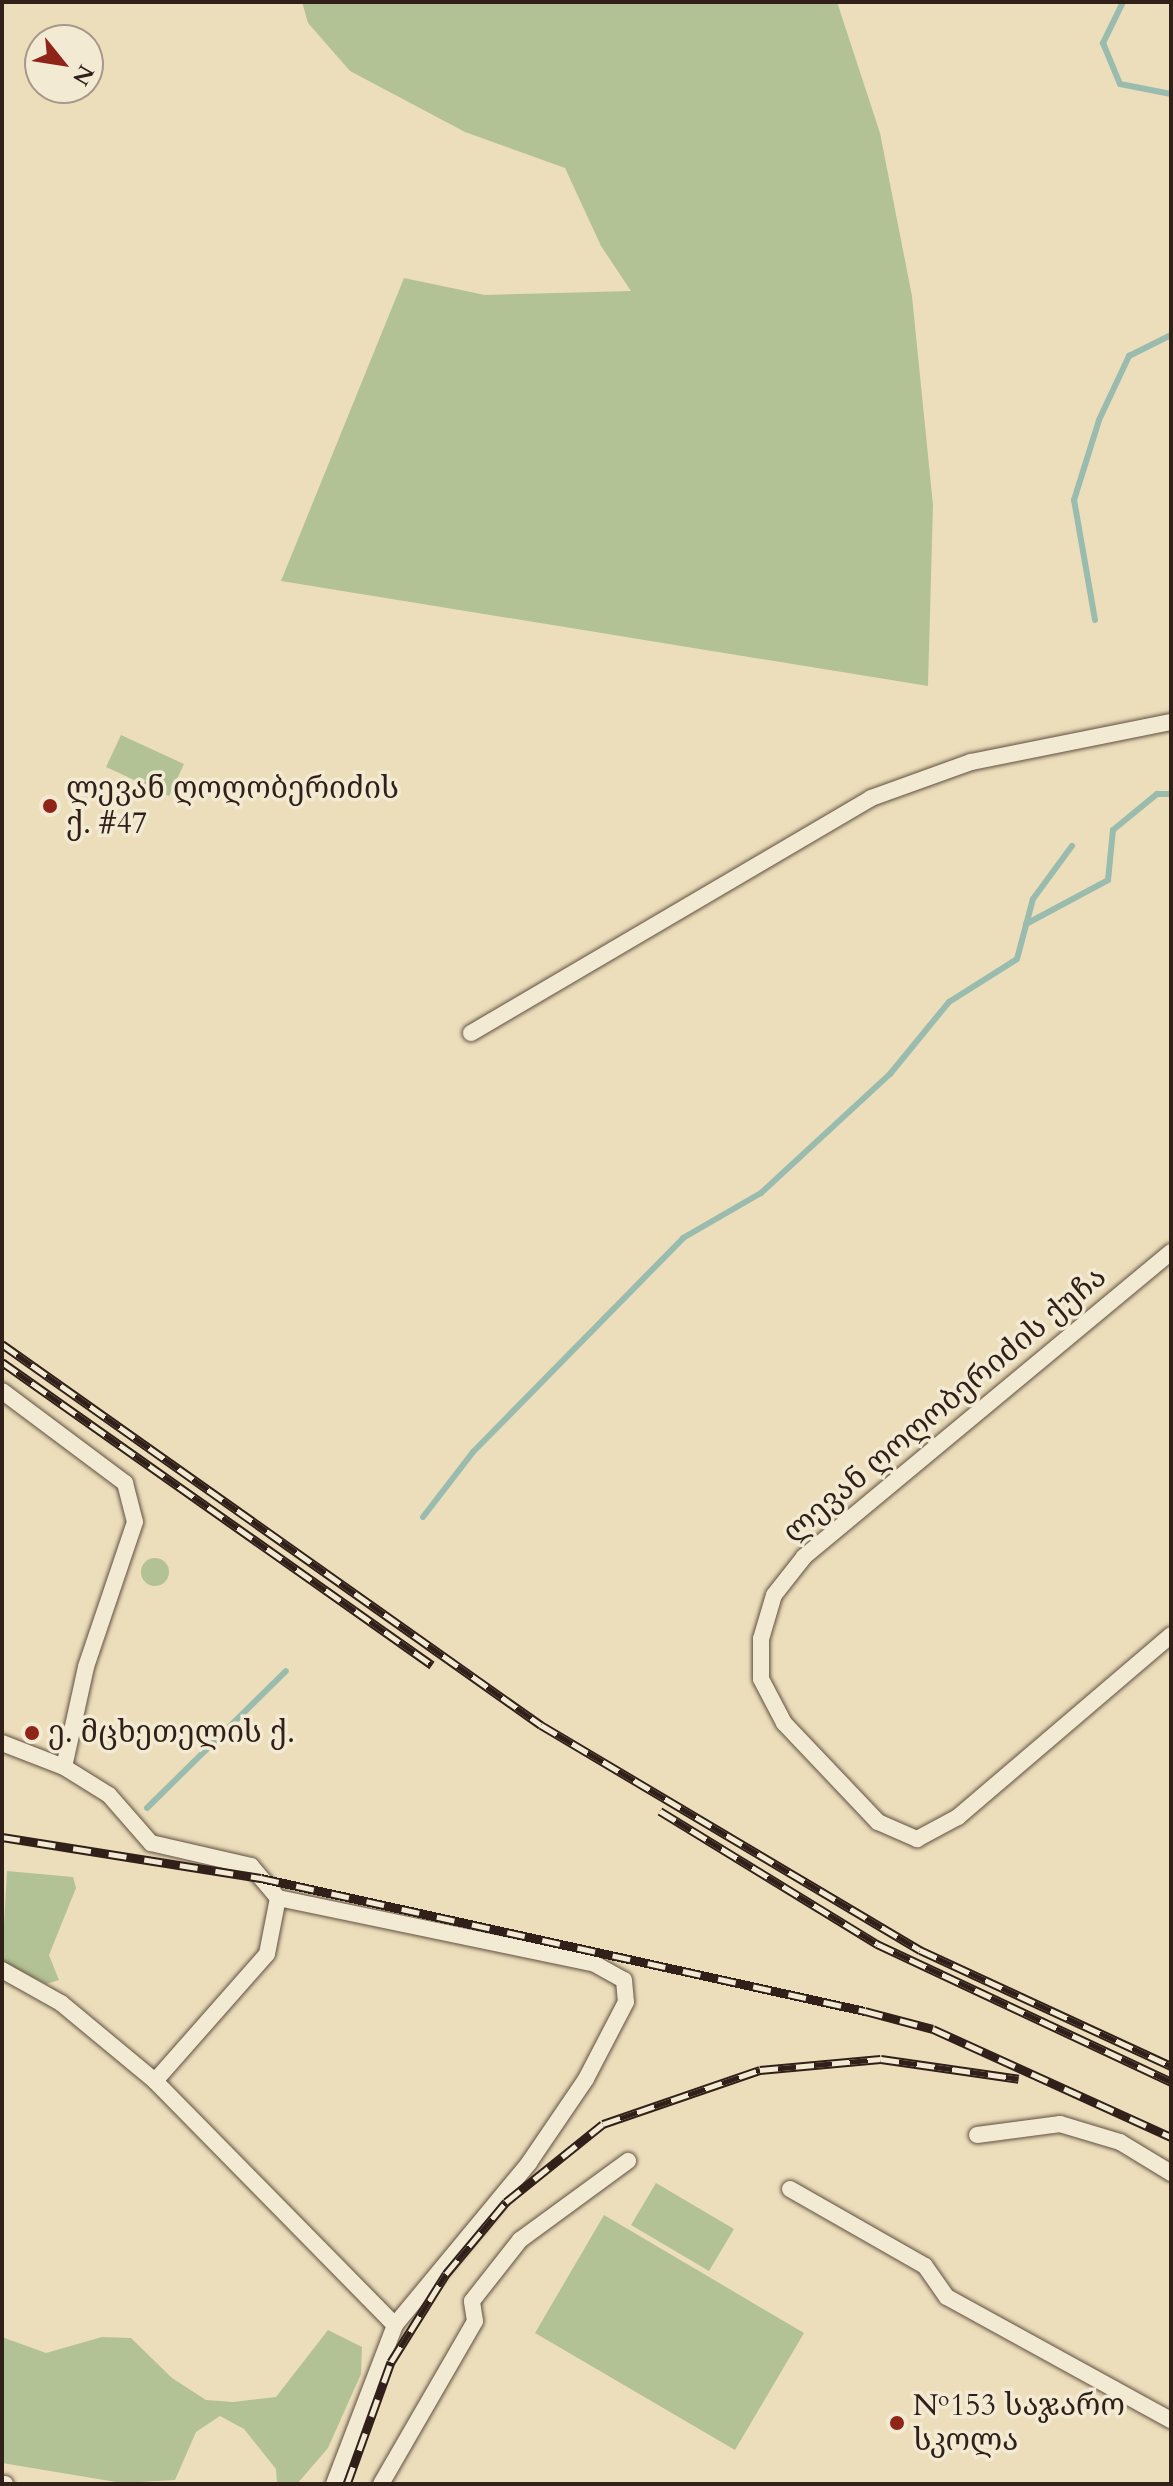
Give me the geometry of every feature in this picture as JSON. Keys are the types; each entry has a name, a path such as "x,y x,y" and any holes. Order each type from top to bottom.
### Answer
{"street":[{"path":"471,1033 871,798 958,765 1171,722"},
{"name":"ლევან ღოღობერიძის ქუჩა","path":"1171,1252 804,1557 774,1595 761,1639 761,1679 784,1723 878,1822 917,1839 958,1817 1171,1635"},
{"path":"2,1391 125,1483 135,1522 86,1667 64,1767"},
{"path":"2,1743 64,1767 109,1795 151,1843 251,1866 278,1898 593,1963 624,1980 626,2002 586,2079 529,2163 395,2325 334,2484"},
{"path":"155,2081 267,1954 278,1898"},
{"path":"2,1970 61,2003 155,2081 395,2325"},
{"path":"977,2135 1060,2124 1120,2142 1171,2173"},
{"path":"381,2484 475,2321 472,2301 520,2240 628,2161"},
{"path":"790,2189 925,2266 947,2297 1171,2420"}],"green space":[{"path":"302,2 837,2 880,133 912,296 933,505 928,686 281,581 404,278 485,295 631,291 601,246 565,168 465,132 350,71 308,23"},
{"path":"121,735 184,764 169,796 106,767"},
{"path":"155,1558 165,1562 169,1572 165,1582 155,1586 145,1582 141,1572 145,1562"},
{"path":"7,1871 73,1877 76,1888 49,1955 59,1980 46,1984 2,1961"},
{"path":"656,2183 734,2229 709,2271 631,2225"},
{"path":"604,2215 804,2333 735,2450 535,2333"},
{"path":"328,2330 362,2347 361,2374 328,2448 297,2484 277,2484 276,2469 244,2429 220,2416 196,2432 175,2480 122,2483 2,2463 2,2337 46,2353 102,2337 131,2338 172,2378 206,2400 233,2402 276,2397"}],"waterway":[{"path":"1123,2 1103,43 1120,84 1171,94"},
{"path":"1095,620 1074,500 1099,420 1129,356 1171,335"},
{"path":"1026,924 1108,880 1113,830 1157,794 1171,794"},
{"path":"423,1517 473,1452 683,1238 761,1193 890,1074 949,1002 1017,959 1033,899 1072,846"},
{"path":"147,1808 286,1671"}],"railway":[{"path":"2,1344 541,1725 920,1950 1171,2066"},
{"path":"2,1362 432,1665"},
{"path":"660,1811 877,1944 1171,2082"},
{"path":"2,1837 261,1878 865,2011 933,2029 1171,2137"},
{"path":"347,2484 391,2362 446,2274 506,2202 603,2124 760,2070 881,2059 1019,2079"}],"place":[{"name":"ლევან ღოღობერიძის ქ. #47","path":"50,806"},
{"name":"ე. მცხეთელის ქ.","path":"32,1733"},
{"name":"№153 საჯარო სკოლა","path":"897,2423"}]}
